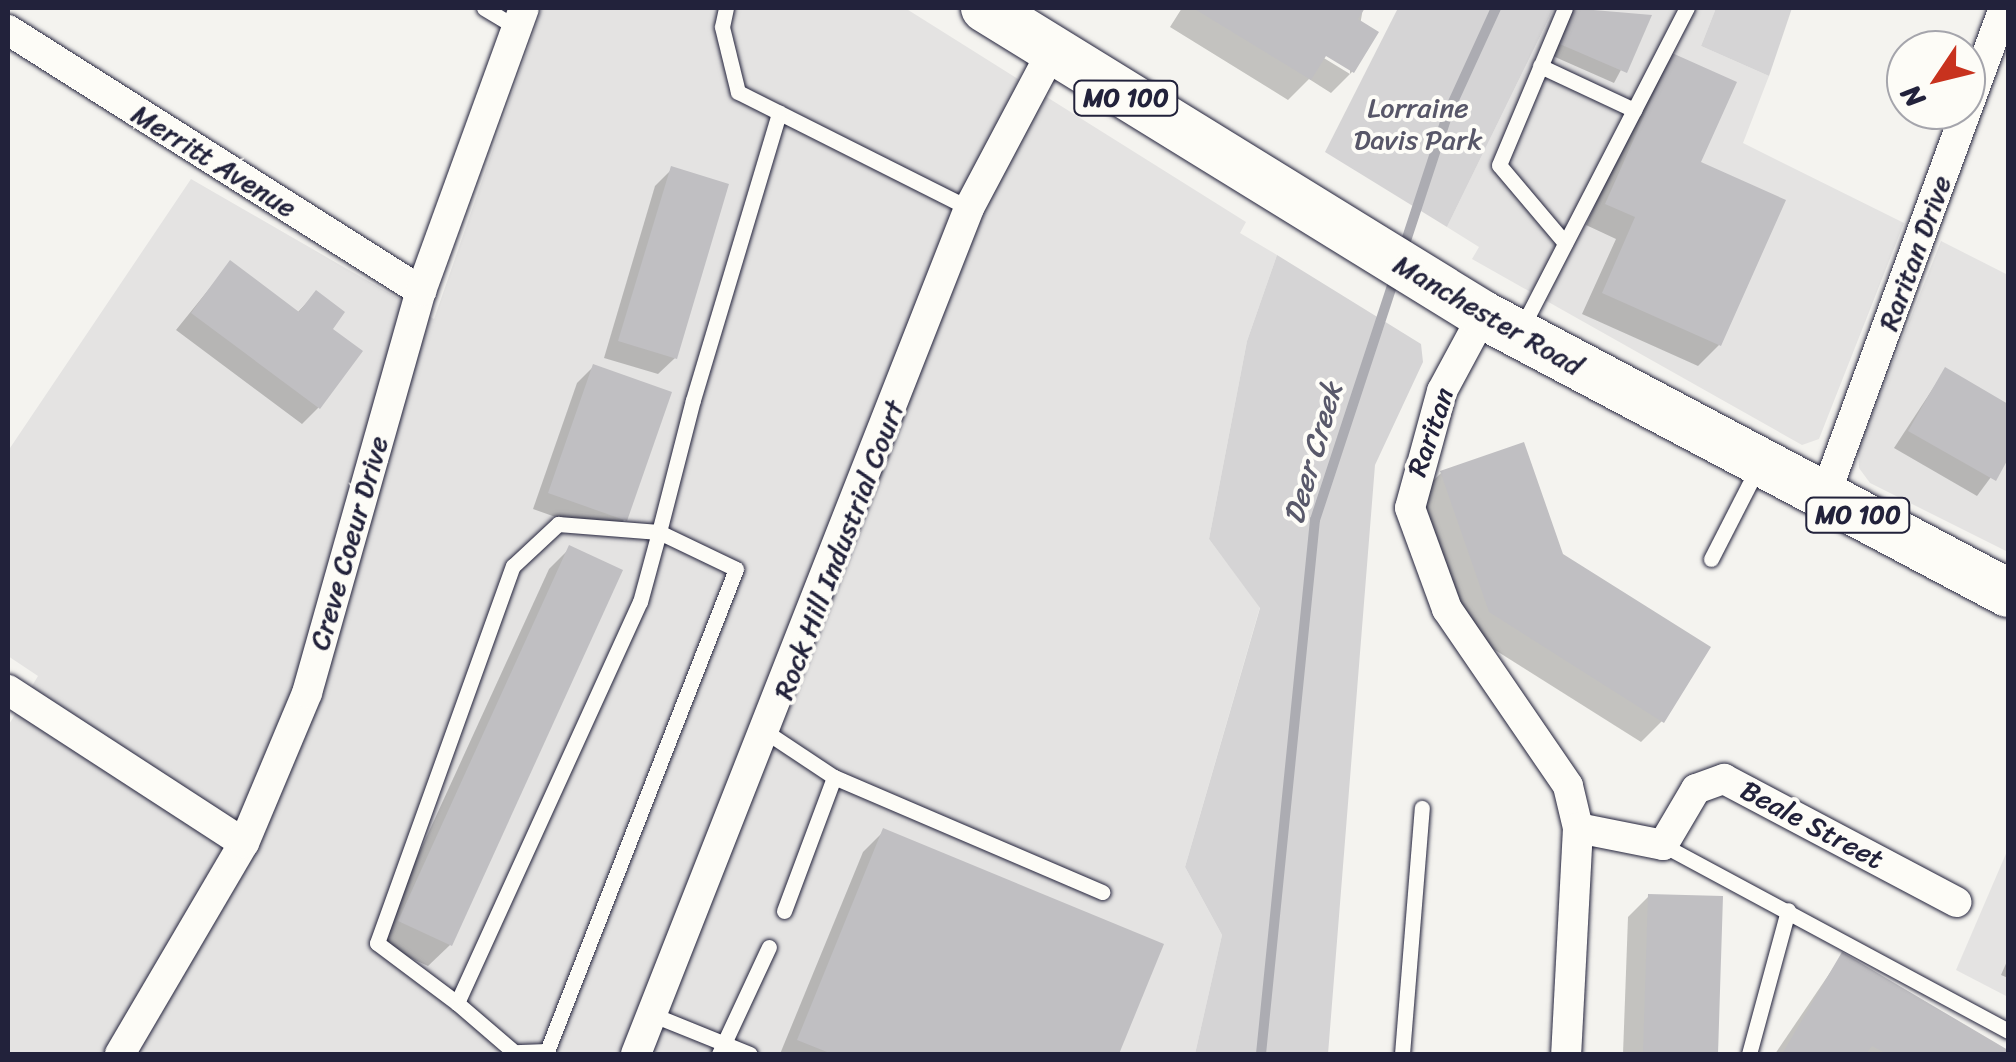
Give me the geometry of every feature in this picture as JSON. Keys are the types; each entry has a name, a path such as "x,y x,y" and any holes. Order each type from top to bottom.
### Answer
{"main road":[{"name":"Manchester Road","path":"985,8 1484,315 2008,593"}],"street":[{"name":"Raritan Drive","path":"1824,498 2004,8"},
{"name":"Creve Coeur Drive","path":"120,1054 244,843 306,693 421,291 520,18"},
{"name":"Merritt Avenue","path":"8,30 421,291"},
{"name":"Rock Hill Industrial Court","path":"636,1054 656,1016 768,734 970,208 1052,51"},
{"name":"Raritan","path":"1484,315 1442,390 1410,508 1448,609 1551,752 1578,828"},
{"path":"8,690 244,843"},
{"name":"Beale Street","path":"1663,845 1696,789 1724,779 1956,902"},
{"path":"1566,1054 1578,828 1663,845"}],"lane":[{"path":"484,8 520,18"},
{"path":"726,8 722,27 738,92 970,208"},
{"path":"1565,8 1498,164 1565,243"},
{"path":"1484,315 1565,243 1687,8"},
{"path":"1540,66 1634,110"},
{"path":"456,1003 640,602 780,113"},
{"path":"1711,559 1759,464"},
{"path":"558,524 658,532 736,569 546,1050 514,1052 456,1003 378,944 513,566 558,524"},
{"path":"768,734 834,777 1102,892"},
{"path":"784,910 834,777"},
{"path":"1402,1054 1422,808"},
{"path":"1663,845 2008,1031"},
{"path":"1749,1054 1788,910"},
{"path":"721,1050 769,948"},
{"path":"656,1016 721,1050 750,1054"}],"shaded area":[{"path":"542,8 905,8 1246,222 1240,233 1277,255 1247,341 1209,539 1260,607 1185,867 1222,935 1195,1054 8,1054 8,726 38,676 8,656 8,451 191,179 434,319"},
{"path":"1554,8 1716,8 1701,46 1769,76 1743,143 1904,223 1819,439 1802,445 1472,259 1479,247 1447,227"},
{"path":"1941,241 2008,275 2008,552 1870,483 1859,468 1858,451"},
{"path":"2008,849 2008,997 1956,970"}],"green space":[{"name":"Lorraine Davis Park","path":"1398,8 1554,8 1447,227 1325,152"},
{"path":"1716,8 1792,8 1769,76 1701,46"},
{"path":"1277,255 1421,344 1423,362 1375,465 1328,1054 1195,1054 1222,935 1185,867 1260,608 1209,539 1247,341"}],"building":[{"path":"1193,8 1365,8 1358,19 1379,32 1354,73 1326,56 1311,80"},
{"path":"1570,8 1652,15 1627,73 1555,42"},
{"path":"1672,53 1737,82 1701,162 1786,200 1721,346 1602,293 1635,217 1605,204"},
{"path":"671,166 729,184 677,359 618,341"},
{"path":"230,260 299,312 316,290 345,312 333,329 363,351 320,409 191,313"},
{"path":"593,364 672,392 627,521 548,493"},
{"path":"1945,367 2008,404 2008,459 1996,481 1908,431"},
{"path":"1524,442 1563,554 1711,647 1664,723 1489,612 1440,471"},
{"path":"569,545 623,570 452,946 398,921"},
{"path":"883,828 1164,944 1119,1054 832,1054 797,1040"},
{"path":"1648,894 1723,896 1718,1054 1643,1054"},
{"path":"1842,952 2008,1050 2008,1054 1887,1054 1872,1046 1866,1054 1782,1054"}],"waterway":[{"name":"Deer Creek","path":"1403,250 1448,113 1496,8"},
{"name":"Deer Creek","path":"1261,1054 1315,520 1395,276"}]}
